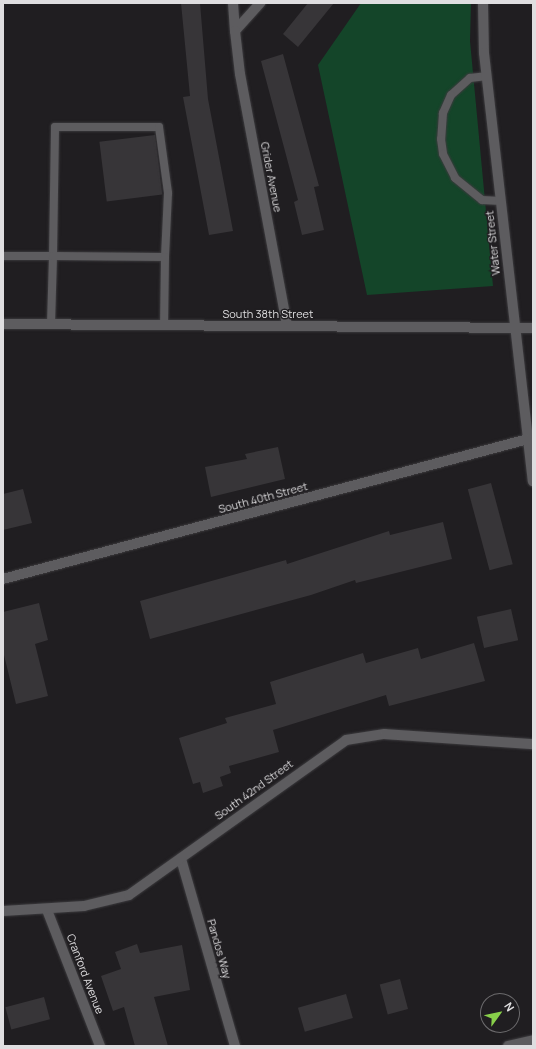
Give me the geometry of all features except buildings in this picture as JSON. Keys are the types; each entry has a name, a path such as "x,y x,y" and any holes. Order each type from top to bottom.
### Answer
{"street":[{"name":"Grider Avenue","path":"233,3 240,74 287,326"},
{"path":"235,31 260,3"},
{"name":"Water Street","path":"483,3 487,76 533,481"},
{"name":"South 38th Street","path":"3,324 533,328"},
{"name":"South 40th Street","path":"3,579 528,439"},
{"name":"South 42nd Street","path":"3,911 47,910 98,904 130,895 346,740 385,734 533,744"},
{"name":"Pandos Way","path":"181,858 235,1046"},
{"name":"Cranford Avenue","path":"47,910 100,1046"},
{"path":"508,1046 533,1040"}],"lane":[{"path":"487,76 470,78 451,95 444,113 441,139 443,154 455,178 482,200 501,202"},
{"path":"51,324 55,127 159,127 168,193 164,325"},
{"path":"3,256 165,257"}],"green space":[{"path":"361,3 471,3 470,41 493,286 367,295 318,65"}]}
